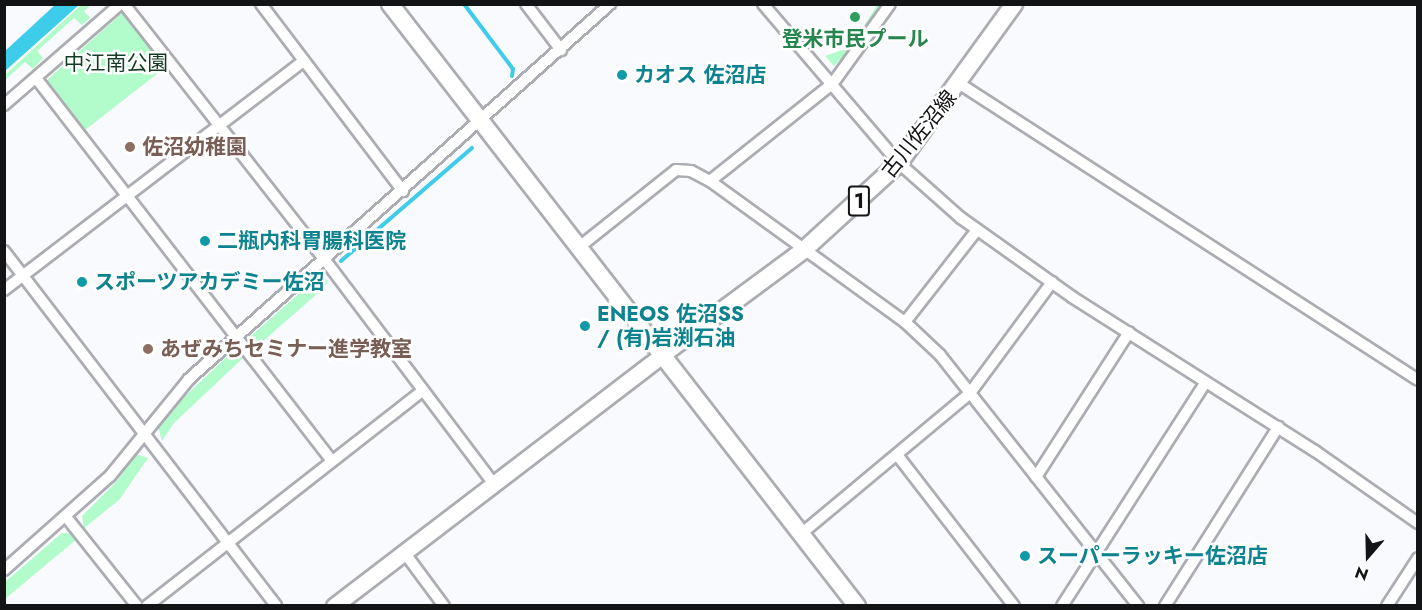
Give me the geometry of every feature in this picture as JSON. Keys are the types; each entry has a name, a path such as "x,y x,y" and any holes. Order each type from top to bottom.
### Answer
{"main road":[{"path":"390,4 801,534 850,603"},
{"name":"古川佐沼線","path":"662,355 805,249 899,163 960,84 1014,4"}],"street":[{"path":"4,105 120,4"},
{"path":"124,4 326,260 493,483"},
{"path":"261,4 403,190"},
{"path":"526,4 561,50"},
{"path":"4,570 68,518 110,476 143,432 189,379 481,122 610,4"},
{"path":"763,4 833,83 899,163 977,230 1052,282 1278,427 1418,523"},
{"path":"710,181 833,83 890,4"},
{"path":"4,290 304,61"},
{"path":"36,78 332,462"},
{"path":"960,84 1418,380"},
{"path":"578,248 676,170 691,171 710,181 905,322 970,393 1138,606"},
{"path":"905,322 977,230"},
{"path":"4,251 230,543 276,606"},
{"path":"801,534 898,456 970,393 1052,282"},
{"path":"1036,477 1129,332"},
{"path":"334,606 662,355"},
{"path":"1062,606 1206,382"},
{"path":"147,606 422,391"},
{"path":"1165,606 1278,427"},
{"path":"898,456 1014,606"},
{"path":"68,518 137,606"},
{"path":"404,552 444,606"},
{"path":"1387,606 1418,558"}],"green space":[{"path":"82,4 91,5 84,11 90,18 82,25 74,18 37,51 43,58 33,69 25,62 5,80 5,75"},
{"path":"877,5 883,5 861,37 834,66 825,56 851,47"},
{"name":"中江南公園","path":"123,12 166,67 85,130 46,81"},
{"path":"320,275 328,281 325,287 254,349 251,336"},
{"path":"232,352 244,357 173,424 162,441 158,427 170,410"},
{"path":"136,454 148,458 119,500 84,528 82,516 117,481"},
{"path":"62,533 72,533 77,539 6,598 5,582"}],"water":[{"path":"56,4 79,5 5,71 5,51"}],"waterway":[{"path":"464,4 513,69 512,76"},
{"path":"341,261 472,148"}],"place":[{"name":"登米市民プール","path":"855,17"},
{"name":"カオス 佐沼店","path":"622,75"},
{"name":"佐沼幼稚園","path":"130,147"},
{"name":"二瓶内科胃腸科医院","path":"205,241"},
{"name":"スポーツアカデミー佐沼","path":"82,282"},
{"name":"ENEOS 佐沼SS / (有)岩渕石油","path":"585,326"},
{"name":"あぜみちセミナー進学教室","path":"148,349"},
{"name":"スーパーラッキー佐沼店","path":"1025,556"}]}
